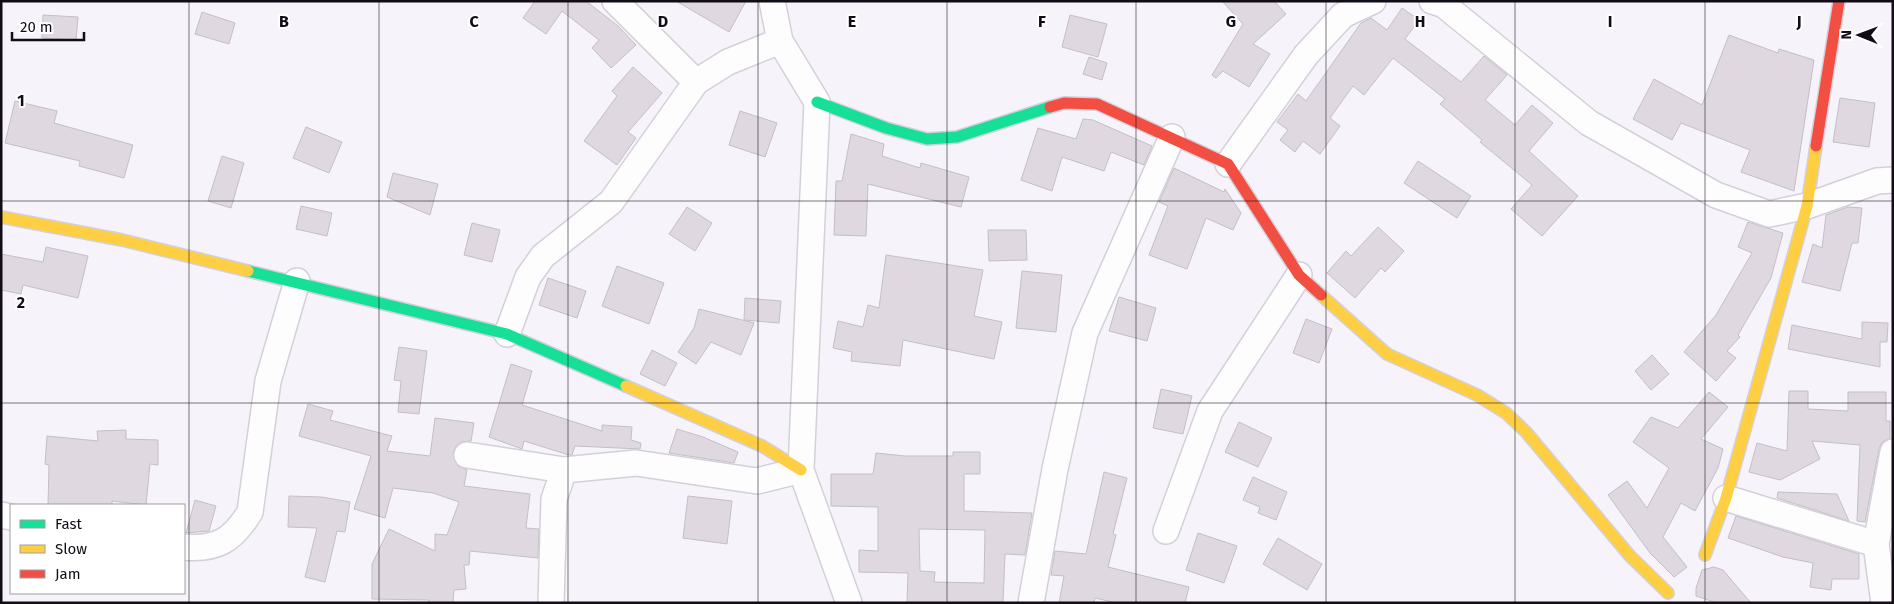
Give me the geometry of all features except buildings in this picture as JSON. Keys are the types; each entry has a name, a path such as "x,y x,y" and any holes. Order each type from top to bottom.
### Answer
{"street":[{"path":"615,1 696,82"},
{"path":"772,1 780,42 817,102 801,470 850,603"},
{"path":"1228,164 1306,55 1343,15 1373,1"},
{"path":"1432,1 1444,6 1589,123 1716,195 1770,214 1807,206 1876,181 1893,180"},
{"path":"1705,555 1726,498 1807,206 1839,1"},
{"path":"507,334 528,277 543,256 611,202 696,82 728,62 780,42"},
{"path":"817,102 886,128 927,139 957,137 1064,103 1097,104 1228,164 1299,275 1387,354 1477,395 1506,413 1526,432 1630,556 1668,593"},
{"path":"1031,603 1055,469 1085,333 1172,137"},
{"path":"1,217 122,240 297,281 507,334 762,446 801,470"},
{"path":"1166,531 1210,411 1299,275"},
{"path":"185,547 199,548 225,542 240,530 250,512 268,381 297,281"},
{"path":"1884,603 1876,544 1893,452"},
{"path":"466,455 564,470 636,464 756,481 801,470"},
{"path":"551,603 554,499 564,470"},
{"path":"1726,498 1876,544"}],"traffic: fast":[{"path":"817,102 886,128 927,139 957,137 1050,107"},
{"path":"248,271 507,334 626,386"}],"traffic: slow":[{"path":"1705,555 1726,498 1807,206 1816,146"},
{"path":"1,217 122,240 248,271"},
{"path":"1321,295 1387,354 1477,395 1506,413 1526,432 1630,556 1668,593"},
{"path":"626,386 762,446 801,470"}],"traffic: jam":[{"path":"1816,146 1839,1"},
{"path":"1050,107 1064,103 1097,104 1228,164 1299,275 1321,295"}]}
